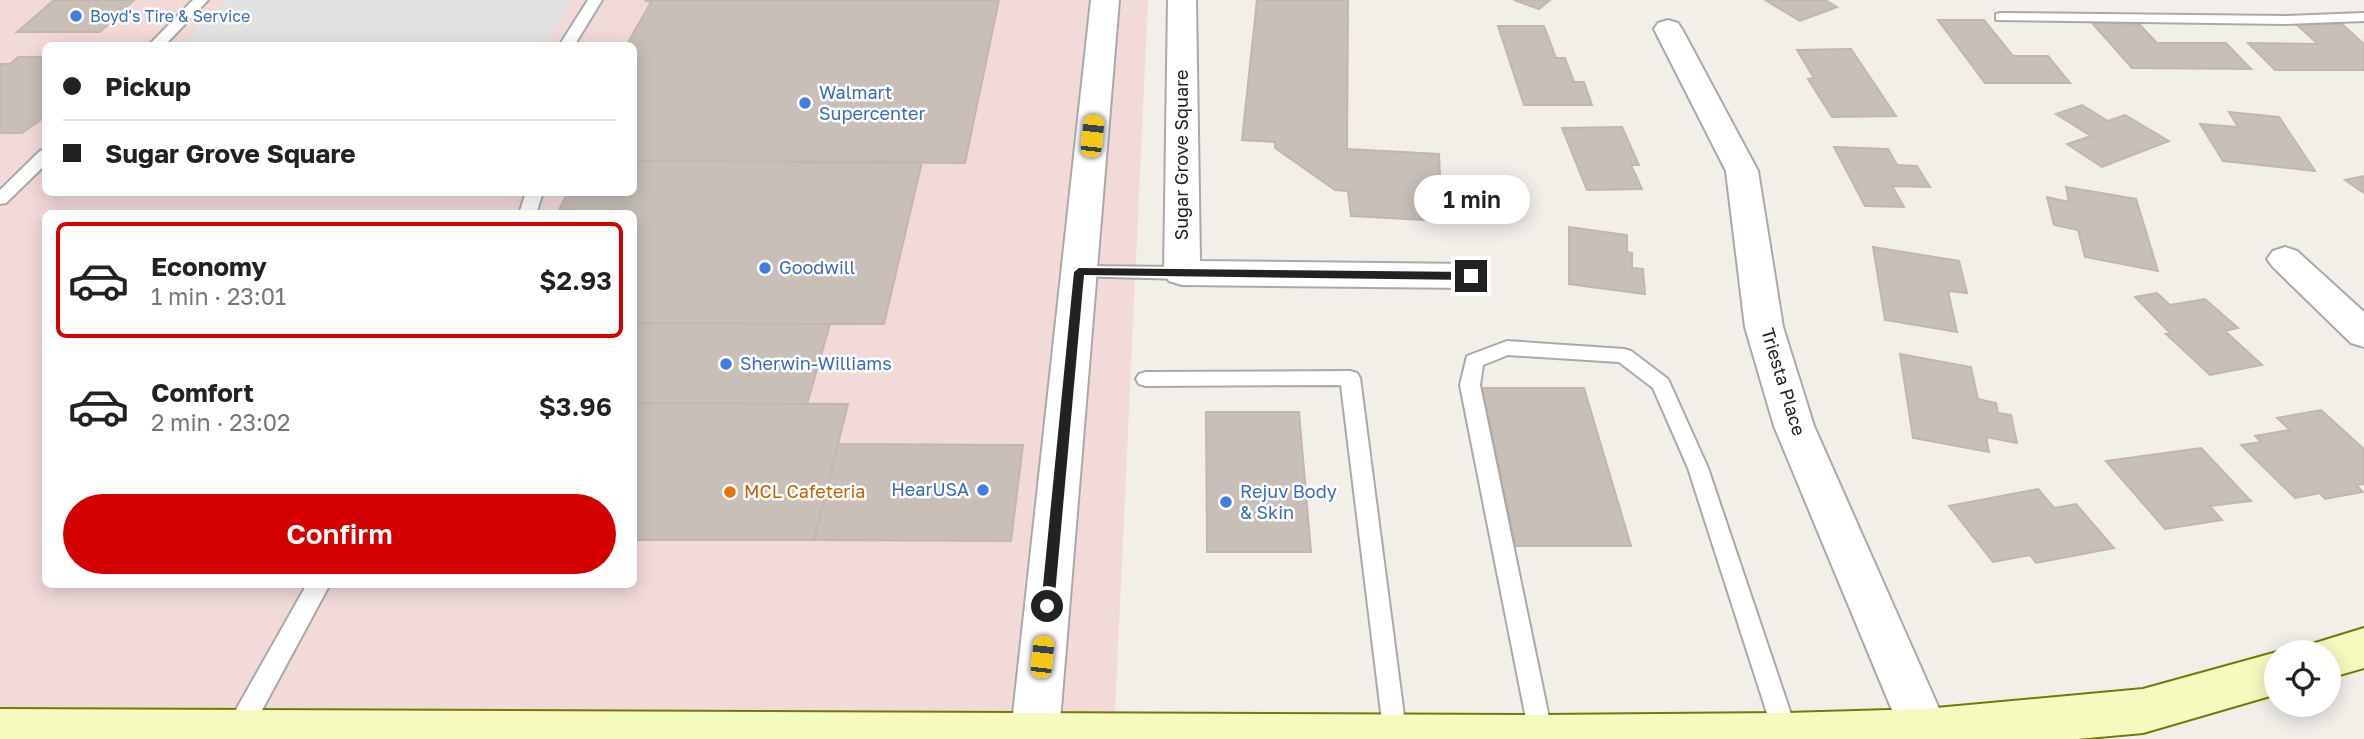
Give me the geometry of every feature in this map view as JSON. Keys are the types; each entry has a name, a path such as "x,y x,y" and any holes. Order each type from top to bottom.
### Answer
{"street":[{"path":"1033,736 1105,0"},
{"name":"Sugar Grove Square","path":"1182,0 1182,273"},
{"name":"Triesta Place","path":"1668,29 1742,171 1764,327 1794,426 1925,731"},
{"path":"2285,259 2364,334"},
{"path":"1182,273 1471,276"},
{"path":"2341,655 2364,648"},
{"path":"0,731 1415,738 1786,735 1925,731 2143,710 2264,677"}],"lane":[{"path":"159,42 201,0"},
{"path":"569,42 595,0"},
{"path":"2001,17 2285,20 2364,17"},
{"path":"0,199 42,158"},
{"path":"1079,272 1182,273"},
{"path":"1541,737 1470,385 1474,360 1507,348 1624,356 1661,384 1698,468 1786,735"},
{"path":"1146,379 1350,378 1415,738"},
{"path":"237,732 317,588"}],"shaded area":[{"path":"0,0 1148,0 1114,734 0,733"},
{"path":"225,0 573,0 546,42 183,42"}],"building":[{"name":"Boyd's Tire & Service","path":"54,0 134,0 100,32 17,32"},
{"name":"Walmart Supercenter","path":"644,0 999,0 965,163 637,161 637,42 628,42 651,2"},
{"path":"1257,0 1348,0 1347,149 1439,154 1442,221 1351,216 1348,191 1335,190 1275,148 1275,142 1242,140"},
{"path":"1514,0 1550,0 1539,9"},
{"path":"1765,0 1825,0 1837,7 1800,21"},
{"path":"1938,20 1984,20 2013,56 2048,56 2070,83 1985,83"},
{"path":"2092,23 2139,24 2157,43 2226,43 2251,69 2132,68"},
{"path":"2296,24 2342,24 2364,44 2364,70 2275,70 2248,43 2318,44"},
{"path":"1498,26 1544,26 1556,58 1565,58 1574,82 1584,82 1592,105 1524,105"},
{"path":"1851,49 1896,116 1832,117 1808,79 1814,78 1797,50"},
{"path":"18,57 42,57 42,119 22,133 0,133 0,64 10,64"},
{"path":"2082,105 2108,121 2125,115 2169,141 2102,167 2067,144 2091,136 2056,114"},
{"path":"2229,112 2279,117 2315,171 2223,161 2200,124 2238,127"},
{"path":"1622,127 1639,165 1631,165 1642,189 1587,190 1562,128"},
{"path":"1834,147 1888,149 1897,165 1917,166 1930,187 1892,186 1904,207 1865,206"},
{"name":"Goodwill","path":"637,161 922,162 884,324 637,323 637,210 559,210 566,196 637,196"},
{"path":"2364,176 2364,193 2345,180"},
{"path":"2066,187 2136,199 2158,271 2085,257 2078,230 2054,225 2047,197 2069,202"},
{"path":"1569,227 1627,235 1627,252 1632,253 1632,268 1643,269 1645,294 1569,284"},
{"path":"1873,247 1959,261 1967,293 1948,291 1957,332 1885,320"},
{"path":"2157,293 2170,305 2205,299 2238,328 2225,331 2262,365 2210,375 2166,334 2171,334 2135,297"},
{"name":"Sherwin-Williams","path":"637,323 830,324 807,404 637,403"},
{"path":"1900,354 1971,367 1978,399 1996,403 1998,413 2011,415 2017,443 1986,437 1989,452 1913,438"},
{"path":"1482,388 1584,388 1631,546 1516,546"},
{"name":"MCL Cafeteria","path":"637,403 848,404 814,540 637,540"},
{"path":"2321,410 2364,449 2364,484 2356,485 2363,492 2325,499 2320,493 2295,498 2241,445 2261,442 2255,436 2290,430 2277,418"},
{"path":"1206,412 1299,412 1311,552 1207,552"},
{"path":"838,444 1023,445 1011,541 814,540"},
{"path":"2201,448 2251,501 2210,506 2222,520 2165,529 2106,461"},
{"path":"2038,489 2054,508 2076,504 2114,548 2036,563 2030,555 1993,562 1949,506"}],"place":[{"name":"Boyd's Tire & Service","path":"76,16"},
{"name":"Walmart Supercenter","path":"805,103"},
{"name":"Goodwill","path":"765,268"},
{"name":"Sherwin-Williams","path":"726,364"},
{"name":"HearUSA","path":"983,490"},
{"name":"MCL Cafeteria","path":"730,492"},
{"name":"Rejuv Body & Skin","path":"1226,502"}],"route":[{"path":"1047,606 1079,272 1471,276"}]}
